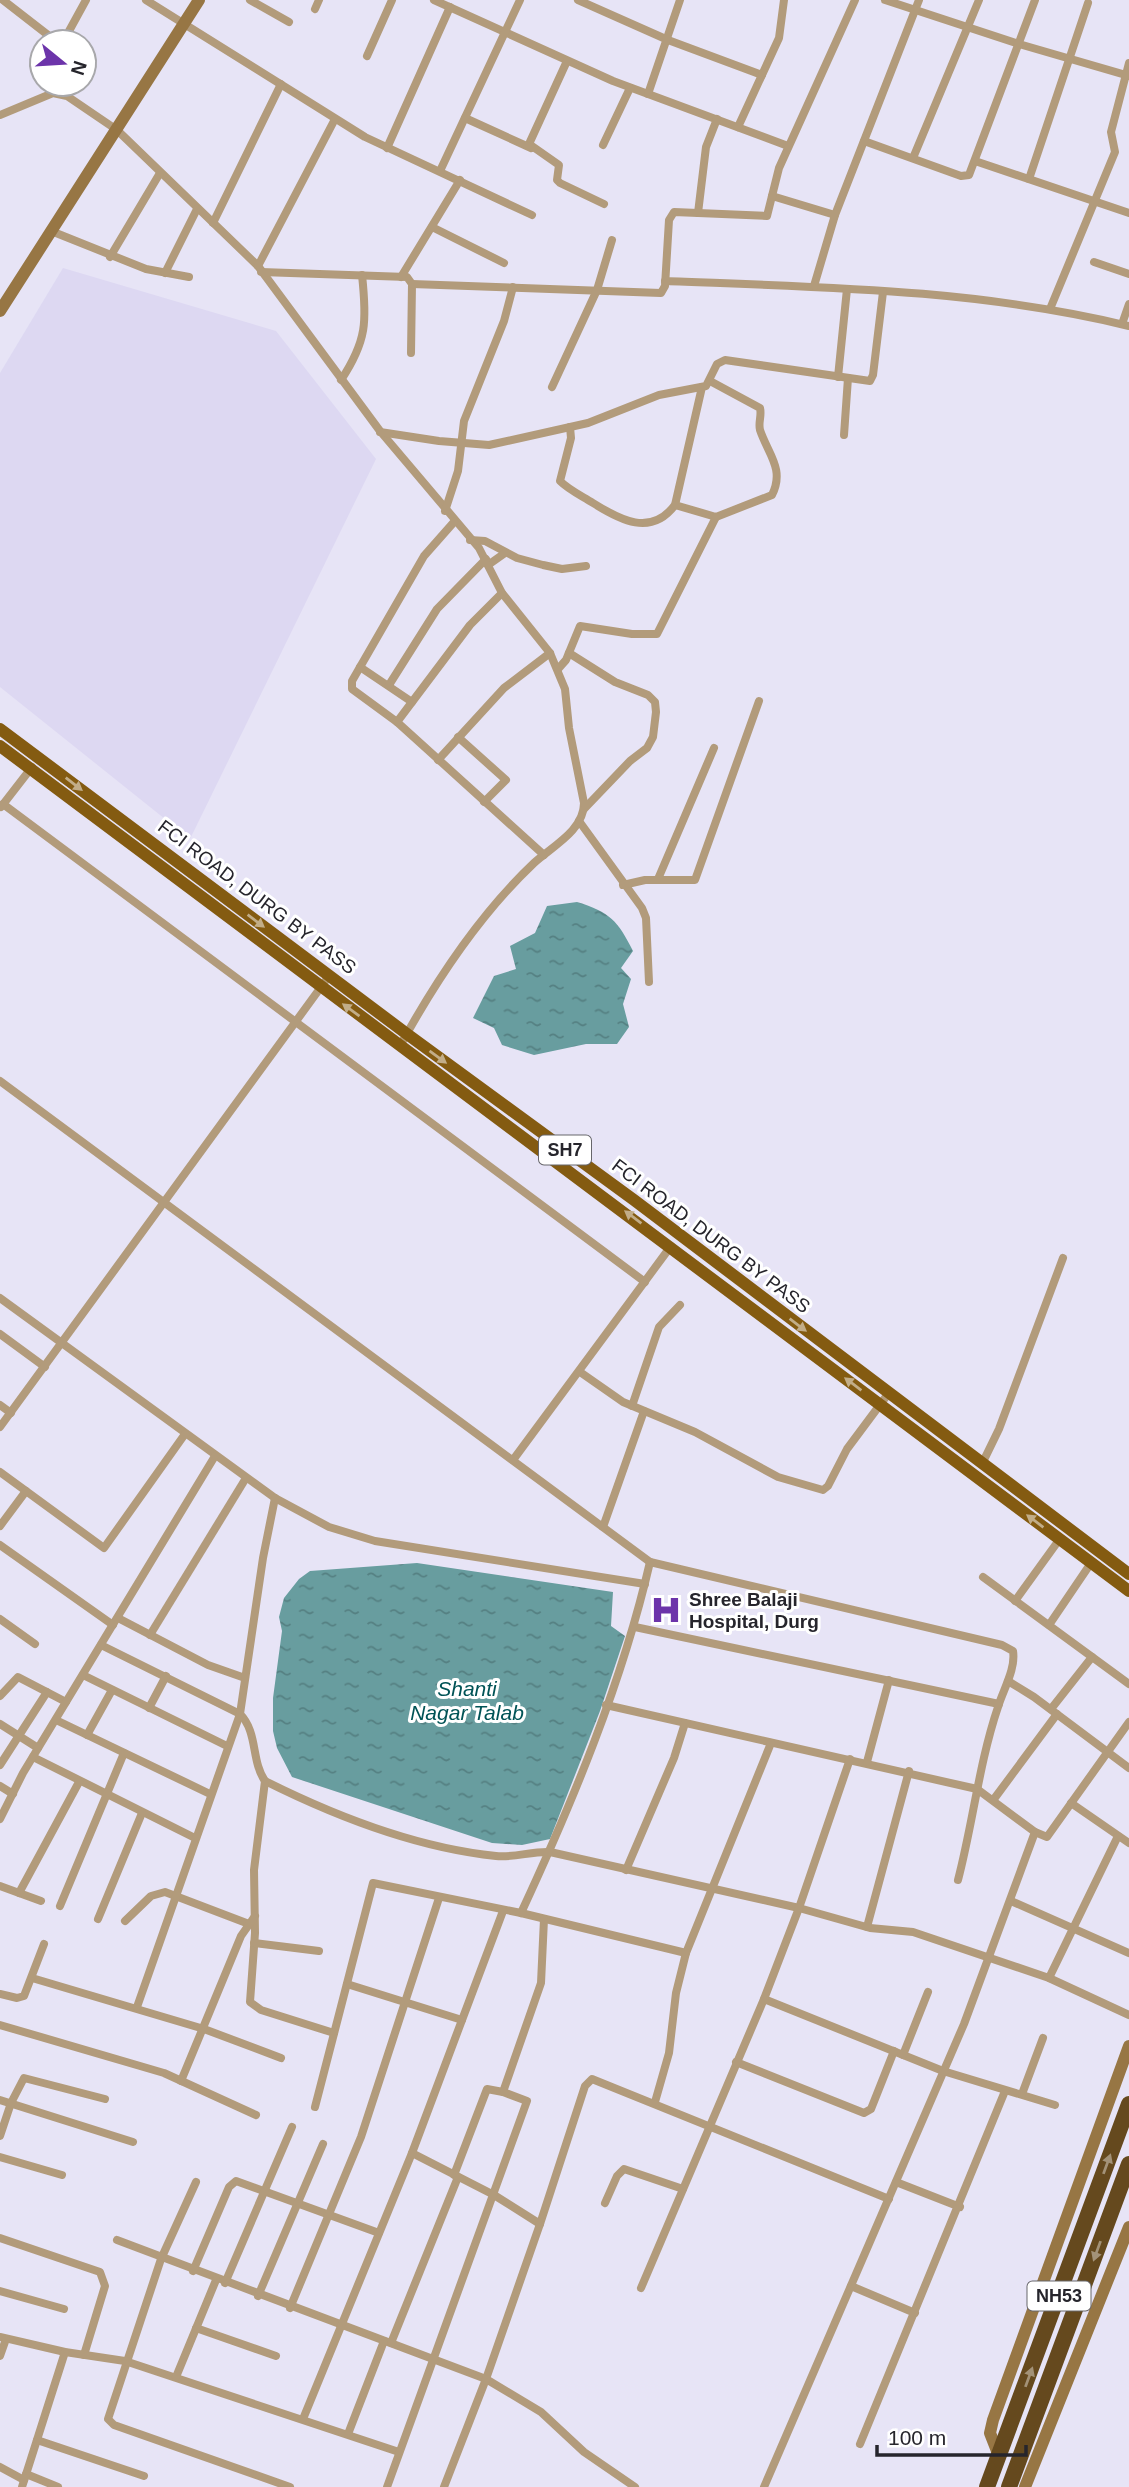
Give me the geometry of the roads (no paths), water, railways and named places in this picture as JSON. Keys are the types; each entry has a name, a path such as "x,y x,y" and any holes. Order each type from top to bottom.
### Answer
{"highway":[{"name":"NH53","path":"987,2487 1129,2104"},
{"name":"NH53","path":"1009,2487 1129,2164"}],"main road":[{"name":"FCI ROAD, DURG BY PASS","path":"0,729 329,976 403,1040 671,1246 885,1399 982,1464 1129,1574"},
{"name":"FCI ROAD, DURG BY PASS","path":"0,746 320,987 403,1040 634,1200 1059,1540 1129,1591"}],"street":[{"path":"3,0 40,28"},
{"path":"71,28 86,0"},
{"path":"146,0 335,119 387,148 532,215"},
{"path":"0,311 198,0"},
{"path":"250,0 289,22"},
{"path":"367,56 392,0"},
{"path":"434,0 630,88 788,146"},
{"path":"440,171 520,0"},
{"path":"578,0 668,40 762,75"},
{"path":"648,94 680,0"},
{"path":"738,127 779,38 784,0"},
{"path":"412,284 661,293 665,281 669,220 678,211 762,218 769,212 788,146 855,0"},
{"path":"885,0 967,28 1127,75"},
{"path":"814,286 835,215 919,0"},
{"path":"913,158 979,0"},
{"path":"864,141 966,176 975,161 1035,0"},
{"path":"1029,179 1088,4"},
{"path":"387,148 450,7"},
{"path":"531,148 530,139 567,61"},
{"path":"1050,309 1115,152 1111,132 1129,63"},
{"path":"213,223 281,84"},
{"path":"603,145 630,88"},
{"path":"0,115 37,98"},
{"path":"70,98 117,130 260,269 380,432 487,562 502,593 550,653 558,669 565,689 569,728 584,809"},
{"path":"466,118 531,148 559,165 557,180 560,183 604,204"},
{"path":"260,269 335,119"},
{"path":"698,213 706,147 717,119"},
{"path":"975,161 1129,213"},
{"path":"110,257 160,173"},
{"path":"401,277 460,180"},
{"path":"772,196 835,215"},
{"path":"165,272 197,209"},
{"path":"432,227 504,263"},
{"path":"51,231 110,257 189,277"},
{"path":"552,387 597,290 612,240"},
{"path":"1094,262 1129,274"},
{"path":"260,269 411,279 411,353"},
{"path":"341,380 355,359 365,331 362,275"},
{"path":"665,281 814,286 1026,304 1126,325 1129,303"},
{"path":"445,511 455,488 464,421 500,331 513,286"},
{"path":"838,377 847,289"},
{"path":"380,432 489,444 570,427 659,394 702,387 710,381 718,364 725,360 866,382 872,379 883,292"},
{"path":"844,435 848,379"},
{"path":"676,505 716,517 772,495 778,475 776,462 760,429 760,408 710,381"},
{"path":"570,427 571,438 559,478 563,485 635,524 648,524 665,516 676,505 702,387"},
{"path":"558,669 569,653 580,626 632,634 657,634 716,517"},
{"path":"454,522 425,556 352,681 352,689 397,722 544,855"},
{"path":"470,540 485,541 505,553 562,569 586,566"},
{"path":"389,685 437,609 487,562 505,553"},
{"path":"397,722 470,625 502,593"},
{"path":"438,760 504,688 550,653"},
{"path":"403,1040 477,930 522,876 559,844 579,821 584,809 630,761 647,748 653,737 655,702 648,695 615,682 569,653"},
{"path":"360,667 412,702"},
{"path":"623,885 658,879 692,883 697,876 759,701"},
{"path":"458,737 506,780 484,802"},
{"path":"658,879 714,748"},
{"path":"40,757 1,805 645,1282"},
{"path":"579,821 646,918 649,982"},
{"path":"0,1427 294,1020 329,976"},
{"path":"0,1082 650,1562 1009,1647 1014,1655 977,1789 972,1827 958,1880"},
{"path":"513,1460 671,1246"},
{"path":"982,1464 999,1429 1063,1258"},
{"path":"0,1298 275,1499 350,1535 645,1584"},
{"path":"632,1406 659,1327 680,1306"},
{"path":"0,1334 45,1367"},
{"path":"580,1372 632,1406 695,1432 778,1477 823,1490 828,1486 847,1449 885,1399"},
{"path":"0,1405 11,1413"},
{"path":"603,1527 644,1411"},
{"path":"0,1472 104,1548 184,1434"},
{"path":"0,1819 38,1748 215,1457"},
{"path":"150,1636 246,1478"},
{"path":"0,1526 26,1491"},
{"path":"137,2007 240,1714 275,1499"},
{"path":"1015,1601 1059,1540"},
{"path":"0,1545 115,1621 208,1665 245,1678"},
{"path":"521,1913 550,1852 635,1627 650,1562"},
{"path":"1049,1625 1091,1563"},
{"path":"983,1577 1129,1684"},
{"path":"0,1619 35,1644"},
{"path":"635,1627 999,1704"},
{"path":"102,1645 240,1714 249,1727 260,1774 265,1781 309,1803 383,1831 496,1856 550,1852 712,1887 867,1927 913,1932 1049,1978 1129,2015"},
{"path":"994,1799 1092,1657"},
{"path":"83,1675 227,1746"},
{"path":"149,1708 166,1676"},
{"path":"0,1696 18,1677 66,1702"},
{"path":"867,1762 889,1680"},
{"path":"1008,1681 1129,1768"},
{"path":"87,1735 112,1690"},
{"path":"0,1765 47,1692"},
{"path":"606,1705 909,1771 977,1789 1035,1832 1047,1836 1129,1722"},
{"path":"56,1720 210,1794"},
{"path":"626,1870 674,1758 685,1723"},
{"path":"0,1724 38,1748"},
{"path":"655,2102 670,2053 676,1993 686,1953 771,1743"},
{"path":"60,1906 124,1753"},
{"path":"33,1757 105,1796 195,1838"},
{"path":"641,2288 764,1999 799,1908 850,1759"},
{"path":"867,1927 909,1771"},
{"path":"265,1781 254,1870 255,1916 250,2003 261,2010 334,2033"},
{"path":"19,1893 79,1782"},
{"path":"0,1786 13,1794"},
{"path":"1071,1803 1129,1843"},
{"path":"98,1919 142,1813"},
{"path":"764,2487 943,2071 990,1956 1035,1832"},
{"path":"1049,1978 1118,1836"},
{"path":"316,2107 373,1883 521,1913 686,1953"},
{"path":"0,1886 41,1901"},
{"path":"125,1921 151,1896 165,1892 249,1924"},
{"path":"290,2308 361,2137 439,1898"},
{"path":"1011,1901 1129,1953"},
{"path":"303,2419 412,2153 503,1911"},
{"path":"181,2081 249,1924 255,1916"},
{"path":"503,2092 541,1983 544,1919"},
{"path":"254,1943 319,1951"},
{"path":"0,1994 21,1999 44,1944"},
{"path":"32,1978 137,2007 281,2058"},
{"path":"347,1984 462,2020"},
{"path":"903,2055 928,1992"},
{"path":"764,1999 943,2071 1055,2105"},
{"path":"0,2025 181,2081 256,2115"},
{"path":"1022,2094 1043,2038"},
{"path":"999,2456 990,2434 993,2420 1129,2046"},
{"path":"737,2062 864,2113 871,2109 894,2051"},
{"path":"0,2136 20,2082 32,2078 106,2099"},
{"path":"444,2487 486,2379 589,2081 596,2079 655,2102 889,2199"},
{"path":"348,2434 456,2176 487,2089 527,2101 387,2487"},
{"path":"860,2444 960,2207 1005,2091"},
{"path":"0,2100 133,2142"},
{"path":"176,2376 196,2328 265,2191 292,2127"},
{"path":"258,2295 323,2144"},
{"path":"412,2153 494,2195 540,2224"},
{"path":"0,2157 62,2175"},
{"path":"606,2203 617,2176 624,2169 683,2189"},
{"path":"194,2271 232,2183 241,2181 379,2233"},
{"path":"195,2182 161,2259 108,2413 109,2422 290,2487"},
{"path":"896,2182 960,2207"},
{"path":"1025,2487 1129,2227"},
{"path":"0,2238 100,2272 105,2286 84,2355"},
{"path":"117,2240 290,2308 486,2379 541,2412 584,2452 635,2487"},
{"path":"851,2286 915,2313"},
{"path":"0,2291 64,2309"},
{"path":"196,2328 276,2356"},
{"path":"0,2356 3,2338 65,2352 125,2361 399,2452"},
{"path":"24,2481 65,2352"},
{"path":"37,2440 144,2476"},
{"path":"0,2468 24,2481 58,2487"}],"water":[{"path":"577,902 612,919 633,951 621,968 631,979 623,1004 629,1027 617,1044 586,1044 534,1055 502,1045 494,1028 473,1018 494,976 516,969 510,946 535,933 547,906"},
{"name":"Shanti Nagar Talab","path":"417,1563 613,1592 611,1626 625,1636 600,1711 550,1839 522,1845 492,1843 292,1777 277,1748 273,1731 273,1698 282,1631 279,1617 284,1598 299,1579 310,1571"}],"place":[{"name":"Shree Balaji Hospital, Durg","path":"666,1610"}]}
